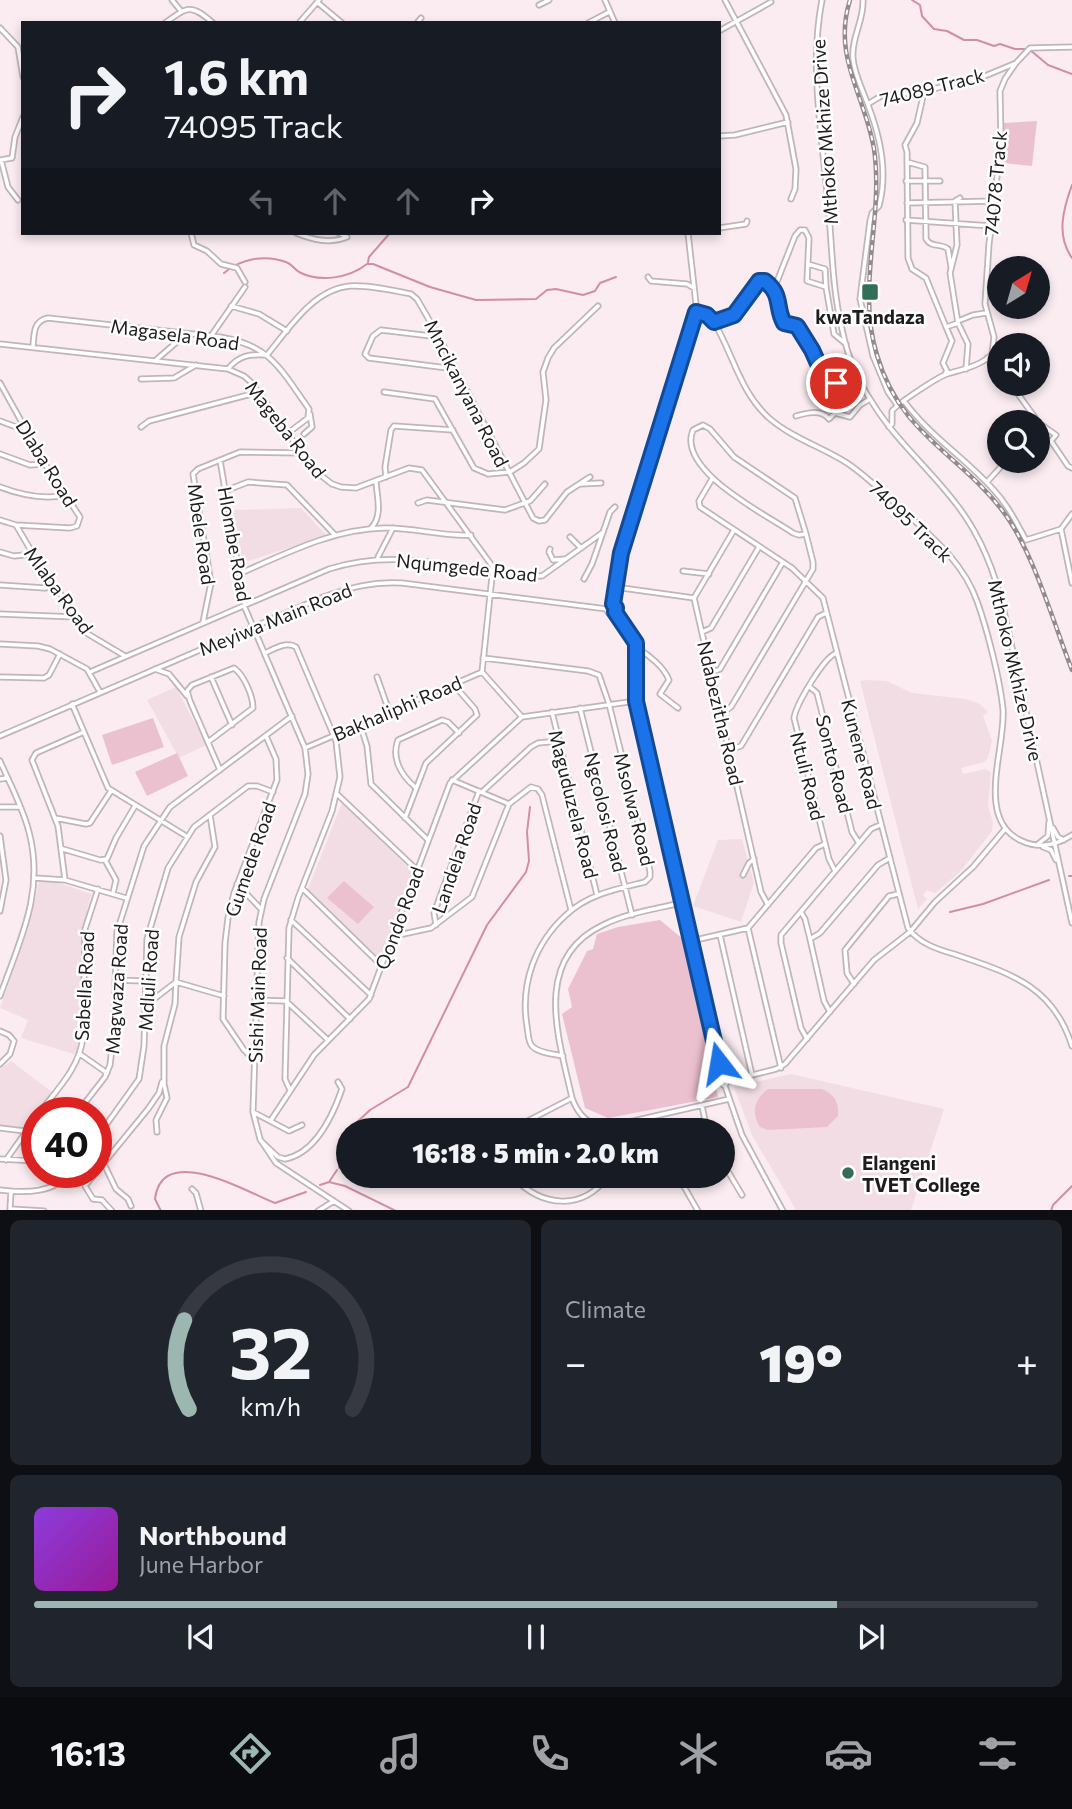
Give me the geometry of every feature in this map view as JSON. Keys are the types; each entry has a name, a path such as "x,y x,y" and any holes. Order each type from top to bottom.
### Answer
{"street":[{"path":"172,0 181,11"},
{"path":"539,5 549,0"},
{"path":"611,0 605,2 614,21"},
{"path":"725,0 788,122 796,169 792,198"},
{"name":"Mthoko Mkhize Drive","path":"822,0 816,51 819,102 837,301 846,344 859,380 870,399 889,427 956,503 977,535 991,564 1004,611 1072,923"},
{"path":"863,0 859,29 854,40 853,60 878,136 883,174 879,206 871,216 860,299 873,356 888,392 897,405"},
{"path":"300,21 318,1 340,21"},
{"path":"721,31 771,2"},
{"path":"168,21 181,11 194,8 211,21"},
{"path":"592,21 609,12"},
{"path":"418,21 421,18"},
{"path":"0,28 18,47 21,65"},
{"name":"74089 Track","path":"868,104 881,96 924,92 980,78 1016,63 1030,48 1072,47"},
{"name":"74078 Track","path":"993,333 986,313 991,226 1001,142 1000,91 1016,63"},
{"path":"924,92 917,123 905,145 909,264 926,278 951,341 943,363 947,371 945,374"},
{"path":"18,200 8,187 0,160 10,159 13,155 15,137 21,122"},
{"path":"721,136 788,122"},
{"path":"907,162 923,165 927,242 948,249 952,298 958,322 968,344 966,369"},
{"path":"906,181 940,181"},
{"path":"955,201 960,198"},
{"path":"950,273 957,245 955,201"},
{"path":"907,203 995,201"},
{"path":"906,220 991,226"},
{"path":"721,228 747,222"},
{"path":"774,289 792,242 802,230 808,233 809,238 808,282 826,286"},
{"path":"192,235 194,245 207,251 220,264 239,270 245,284 211,336"},
{"path":"301,235 315,240 332,241 347,237 343,235"},
{"path":"688,235 696,312 624,541 613,604 615,612 635,639 636,701 681,903 729,1099 742,1135 783,1210"},
{"path":"808,264 825,269 834,334 846,344"},
{"path":"648,277 652,281 687,284 694,288"},
{"path":"696,312 707,315 714,322 734,315 759,281 765,281 774,289 784,323 796,326 821,370 831,381 859,380"},
{"name":"Mncikanyana Road","path":"267,355 316,299 351,286 411,294 417,299 439,337 510,472 497,475 477,470 435,398 384,392"},
{"path":"232,306 259,314 287,331"},
{"path":"590,477 567,492 542,521 533,519 510,472 539,449 546,400 543,372 548,358 554,348 598,306"},
{"path":"946,327 972,315 986,313"},
{"name":"Magasela Road","path":"33,347 35,327 45,318 245,342 267,355 281,370 309,412"},
{"name":"74095 Track","path":"714,322 747,391 769,417 786,430 858,471 941,545 965,577 982,618 1003,708 995,802 998,817 1005,829"},
{"path":"439,337 381,330 373,336 365,354 369,358 455,369"},
{"path":"156,360 187,333"},
{"name":"Mageba Road","path":"0,344 228,369 244,376 259,392 318,474 332,484 348,488 362,487 409,468 422,470 471,535 494,571"},
{"path":"228,369 241,357 257,353 267,355"},
{"path":"889,427 892,424 892,411 897,405 945,374 966,369 987,358"},
{"path":"141,379 170,379 196,365"},
{"name":"Dlaba Road","path":"0,383 45,464 80,517 75,527 16,525"},
{"path":"141,426 149,421 259,392"},
{"path":"1020,396 1039,423 1056,435 1051,441 1068,467 1072,468"},
{"path":"796,416 808,412 822,413 829,419 835,413 850,417 860,405 870,399"},
{"path":"904,401 925,428 987,483 1012,513 1028,541 1061,529 1072,514"},
{"path":"288,433 309,412"},
{"path":"304,434 312,427 309,412"},
{"path":"0,421 25,428"},
{"path":"386,477 385,467 394,425 453,430"},
{"path":"721,714 731,707 814,566 806,534 795,498 734,457 708,427 699,426 692,430 689,446 696,461 712,479 793,533 806,534"},
{"name":"Mbele Road","path":"204,622 203,615 211,583 193,477 198,469 240,452 302,453"},
{"path":"0,454 30,465 45,464"},
{"name":"Hlombe Road","path":"219,460 245,605 253,626"},
{"path":"987,483 996,473"},
{"name":"Kunene Road","path":"712,479 699,505 783,562 823,598 888,859 905,921 911,932"},
{"path":"225,491 248,482 287,485 335,535"},
{"path":"370,529 377,521 376,482"},
{"path":"418,503 427,500 505,510 533,499 544,484"},
{"path":"578,484 601,484"},
{"path":"0,487 22,495 66,495"},
{"path":"584,579 593,564 610,512 615,507"},
{"name":"Mlaba Road","path":"0,520 16,525 75,617 92,637 125,656"},
{"path":"378,558 393,528"},
{"path":"241,573 335,535 370,529 393,528 471,535"},
{"path":"1061,529 1072,583"},
{"path":"615,587 694,598 734,530"},
{"name":"Nqumgede Road","path":"90,672 329,569 378,558 542,576 602,533"},
{"path":"570,537 581,548"},
{"path":"702,632 710,628 759,547"},
{"path":"550,549 554,560 567,559"},
{"path":"0,552 14,556 33,554"},
{"path":"711,673 720,669 783,562"},
{"path":"482,672 494,571"},
{"path":"682,571 709,574"},
{"name":"Meyiwa Main Road","path":"0,736 253,626 356,586 377,582 401,583 607,609"},
{"path":"0,585 45,588 55,586"},
{"name":"Ndabezitha Road","path":"694,598 762,897 768,905"},
{"path":"613,604 608,605 607,609 609,613 615,612"},
{"path":"729,750 739,748 818,617 826,613"},
{"path":"0,614 75,617"},
{"name":"Sishi Main Road","path":"253,626 305,748 309,774 305,794 261,909 256,948 253,1112 260,1139 270,1156 284,1170 349,1210"},
{"path":"0,643 37,646 60,654 90,672 100,692"},
{"path":"265,653 289,644 296,647 334,735 340,769 337,794 291,919 287,958 285,1079 290,1090"},
{"path":"637,648 668,675 669,680 660,694 678,708"},
{"name":"Ntuli Road","path":"835,871 830,864 794,718 827,657 836,653"},
{"path":"0,677 44,678 49,675 60,654"},
{"name":"Msolwa Road","path":"483,658 595,673 602,681 650,871 647,880 597,895 571,910 550,932 537,954 524,999 531,1044 536,1049 563,1056"},
{"path":"208,742 253,708 240,671 234,668 190,686 187,691 188,697 220,770"},
{"path":"155,669 169,674 188,697"},
{"name":"Bakhaliphi Road","path":"305,748 482,672 522,717"},
{"path":"211,677 232,725"},
{"path":"377,677 389,712"},
{"path":"379,684 385,681"},
{"path":"405,818 426,763 474,720 477,713 453,684"},
{"name":"Sonto Road","path":"810,687 817,693 852,832 859,843"},
{"path":"522,717 636,701"},
{"path":"72,704 111,790 186,836"},
{"name":"Ngcolosi Road","path":"580,708 632,915"},
{"name":"Maguduzela Road","path":"552,712 597,895"},
{"name":"Magwaza Road","path":"89,1097 107,1073 113,1048 117,932 140,855 170,807 292,716"},
{"name":"Qondo Road","path":"271,1120 314,1055 371,995 452,780 522,717"},
{"path":"416,787 400,771 396,746 398,740 442,720 459,733"},
{"path":"360,724 367,746 370,781 428,840"},
{"path":"65,880 55,818 33,757 36,753 84,732"},
{"name":"Gumede Road","path":"253,1059 224,1022 226,930 237,884 277,779 277,767 266,736"},
{"name":"Landela Road","path":"436,925 434,913 480,791 531,747 538,743 559,741"},
{"path":"0,761 31,838 35,878 30,915 1,992"},
{"path":"0,779 7,778"},
{"path":"452,780 509,804"},
{"name":"Mdluli Road","path":"112,1118 138,1083 144,1046 148,933 168,868 186,836 248,786 257,786 273,792"},
{"path":"393,937 422,932 436,925 472,895 509,804 534,787 541,791 571,910"},
{"path":"55,818 90,823 111,790"},
{"path":"337,794 417,870"},
{"path":"105,860 135,806"},
{"path":"0,807 20,807"},
{"path":"1036,845 1049,835 1048,812"},
{"path":"157,1132 156,1120 167,1098 164,1046 176,1004 179,937 196,882 215,847 210,815"},
{"path":"1051,823 1058,837 1064,840"},
{"path":"807,1039 801,1028 781,938 785,929 871,829 880,825"},
{"path":"723,1077 720,1082 727,1083 781,1068 881,953 911,932 935,902 973,867 1005,829 1016,838 1051,850 1060,869"},
{"path":"1030,844 1055,845 1072,835"},
{"path":"0,837 6,869 0,911"},
{"path":"691,942 748,928 816,849 825,844"},
{"path":"62,849 105,860 116,880 113,894"},
{"path":"743,875 748,863 754,859"},
{"path":"810,939 820,933 878,865 888,859"},
{"path":"0,869 6,869"},
{"path":"35,878 65,880 127,898"},
{"path":"237,884 261,909"},
{"path":"302,888 382,966"},
{"name":"Sabella Road","path":"51,1097 80,1054 83,1037 85,929 97,889"},
{"path":"853,984 847,973 845,950 889,896 898,894"},
{"path":"681,903 601,926 587,934 563,965 557,980 554,1004 572,1098 585,1119 601,1126 616,1126 729,1099"},
{"path":"800,912 805,919 824,1001 830,1012"},
{"path":"291,919 371,995"},
{"path":"748,928 781,1068"},
{"path":"911,932 930,946 1009,973 1028,984 1044,996 1056,1012 1072,1046"},
{"path":"720,935 752,1075"},
{"path":"287,958 350,1019"},
{"path":"115,980 145,981"},
{"path":"176,982 224,996"},
{"path":"145,1006 176,982"},
{"path":"255,1000 286,1000 328,1040"},
{"path":"0,1031 14,1041 10,1054 0,1064"},
{"path":"80,1054 107,1073"},
{"path":"112,1155 155,1099 164,1075"},
{"path":"260,1139 278,1157 285,1159 307,1149 330,1117 342,1089 338,1082"},
{"path":"534,1118 572,1098"},
{"path":"702,1106 704,1118"},
{"path":"253,1112 289,1131 302,1125"},
{"path":"0,1128 21,1131"},
{"name":"Sabella Road","path":"6,1160 21,1137"},
{"path":"0,1159 21,1160"},
{"path":"112,1180 116,1189 128,1199 131,1206"},
{"path":"735,1184 741,1195"},
{"path":"0,1190 37,1191 45,1188"},
{"path":"85,1188 93,1199 102,1200 111,1210"},
{"path":"527,1188 542,1200 557,1205 589,1199 598,1188"},
{"path":"685,1188 698,1210"},
{"path":"192,1189 196,1192 201,1210"},
{"path":"11,1191 9,1208 44,1210"},
{"path":"318,1210 334,1201"}],"shaded area":[{"path":"1037,121 1032,166 1002,163 1004,123"},
{"path":"301,508 326,535 243,563 233,510"},
{"path":"860,681 887,681 912,693 966,699 980,704 988,712 983,716 992,741 988,758 984,762 961,768 963,774 986,769 991,773 988,806 993,822 992,831 961,871 935,893 927,890 923,895 927,899 918,909"},
{"path":"176,687 206,745 179,758 147,700"},
{"path":"153,718 164,747 112,765 102,735"},
{"path":"177,753 188,776 147,796 135,772"},
{"path":"342,803 413,872 379,960 308,889"},
{"path":"742,839 754,883 741,922 693,906 718,840"},
{"path":"344,881 374,907 358,924 327,898"},
{"path":"39,882 56,882 91,894 83,928 80,1045 77,1055 21,1038 28,1020 0,1008 29,926"},
{"path":"660,920 684,940 718,1097 608,1118 585,1108 562,1014 572,1007 568,989 587,951 593,949 597,934 618,927"},
{"path":"11,1061 52,1092 48,1097 21,1097 21,1128 0,1126 0,1069"},
{"name":"Elangeni TVET College","path":"791,1074 944,1109 911,1210 796,1210 752,1135 734,1087"},
{"path":"768,1089 822,1089 835,1099 838,1116 827,1127 768,1130 760,1127 755,1117 755,1106"}],"waterway":[{"path":"912,0 920,5 922,16 934,29 947,31 964,40 1029,49 1048,65 1072,74"},
{"path":"1072,185 1063,222 1064,241 1072,258"},
{"path":"368,262 369,257 388,235"},
{"path":"224,273 237,264 261,258 286,262 299,272 325,278 343,276 367,264 373,264 430,287 476,300 536,299 547,290 556,289 583,295 595,291 600,283 616,277"},
{"path":"361,1118 408,1087 487,925 526,872 529,861 527,832 530,807"},
{"path":"950,912 983,904 1049,880"},
{"path":"160,1210 155,1199 161,1182 173,1174 189,1172 227,1182 275,1203 306,1192"},
{"path":"320,1185 329,1182 336,1172"},
{"path":"329,1182 345,1186 394,1210"},
{"path":"1051,1210 1072,1186"}],"railway":[{"path":"850,0 845,21 847,58 870,129 876,175 869,304 877,355 887,382 915,423 985,490 1013,526 1042,587 1072,670"}],"place":[{"name":"kwaTandaza","path":"870,292"},
{"name":"Elangeni TVET College","path":"848,1173"}],"route":[{"path":"719,1063 636,701 636,643 615,612 613,604 617,573 639,493 696,312 707,315 714,322 733,316 754,286 759,281 765,281 776,292 780,316 784,323 797,326 821,370 836,383"}]}
